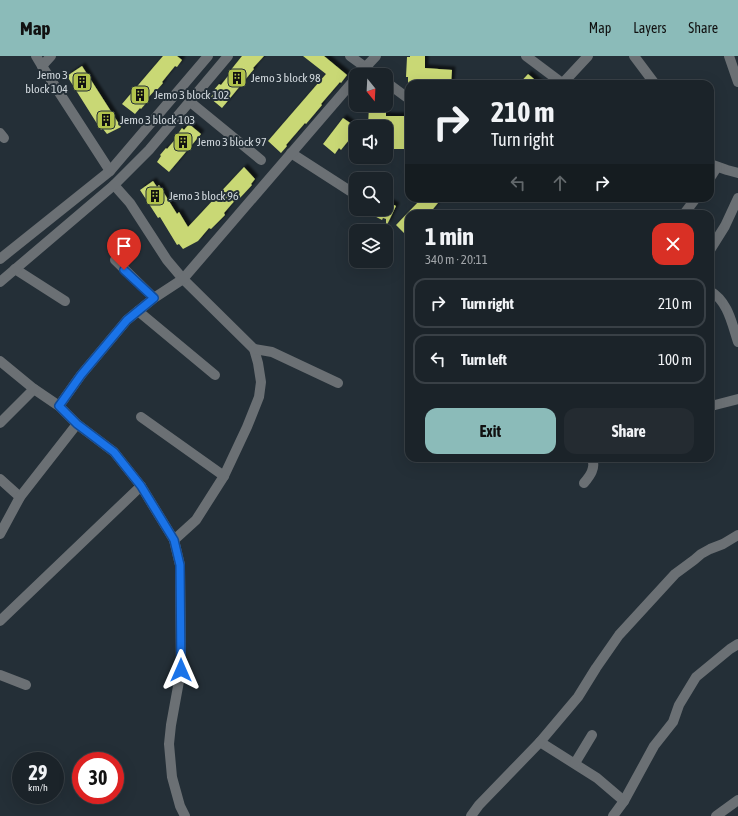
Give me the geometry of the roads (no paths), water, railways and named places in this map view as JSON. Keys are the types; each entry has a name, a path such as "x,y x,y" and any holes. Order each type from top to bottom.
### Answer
{"street":[{"path":"36,56 110,171"},
{"path":"42,66 51,56"},
{"path":"0,259 110,171 208,56"},
{"path":"0,282 114,185 149,150 228,56"},
{"path":"350,56 360,68"},
{"path":"365,68 376,56"},
{"path":"526,56 557,80"},
{"path":"566,80 588,56"},
{"path":"634,56 652,80"},
{"path":"729,56 738,82"},
{"path":"59,406 81,375 127,320 154,298 182,279 349,86"},
{"path":"393,87 405,96"},
{"path":"189,101 261,160"},
{"path":"137,141 149,150"},
{"path":"291,153 349,190"},
{"path":"714,166 738,173"},
{"path":"114,185 130,203 167,260 182,279 254,349 258,363 261,382 259,397 224,476 196,520 174,540"},
{"path":"714,244 725,226 738,198"},
{"path":"115,260 154,298"},
{"path":"15,269 65,301"},
{"path":"714,293 728,311 738,342"},
{"path":"138,311 215,376"},
{"path":"254,349 272,352 338,383"},
{"path":"0,361 34,389 59,406 77,424 114,452 141,486 174,540 180,565 181,670 169,744 172,777 180,806 185,816"},
{"path":"0,423 34,389"},
{"path":"715,405 738,399"},
{"path":"141,417 224,476"},
{"path":"0,534 20,497 77,424"},
{"path":"584,484 592,474 594,462"},
{"path":"0,479 20,497"},
{"path":"0,621 141,486"},
{"path":"471,816 479,805 540,742 578,697 596,668 620,635 675,574 701,554 738,535"},
{"path":"613,816 624,801 654,746 673,722 679,704 696,677 738,644"},
{"path":"0,675 26,685"},
{"path":"575,763 592,735"},
{"path":"540,742 597,778 624,801"},
{"path":"716,816 738,800"}],"place":[{"name":"Jemo 3 block 98","path":"237,78"},
{"name":"Jemo 3 block 104","path":"82,82"},
{"name":"Jemo 3 block 102","path":"140,95"},
{"name":"Jemo 3 block 103","path":"106,120"},
{"name":"Jemo 3 block 97","path":"183,142"},
{"name":"Jemo 3 block 96","path":"155,196"}]}
